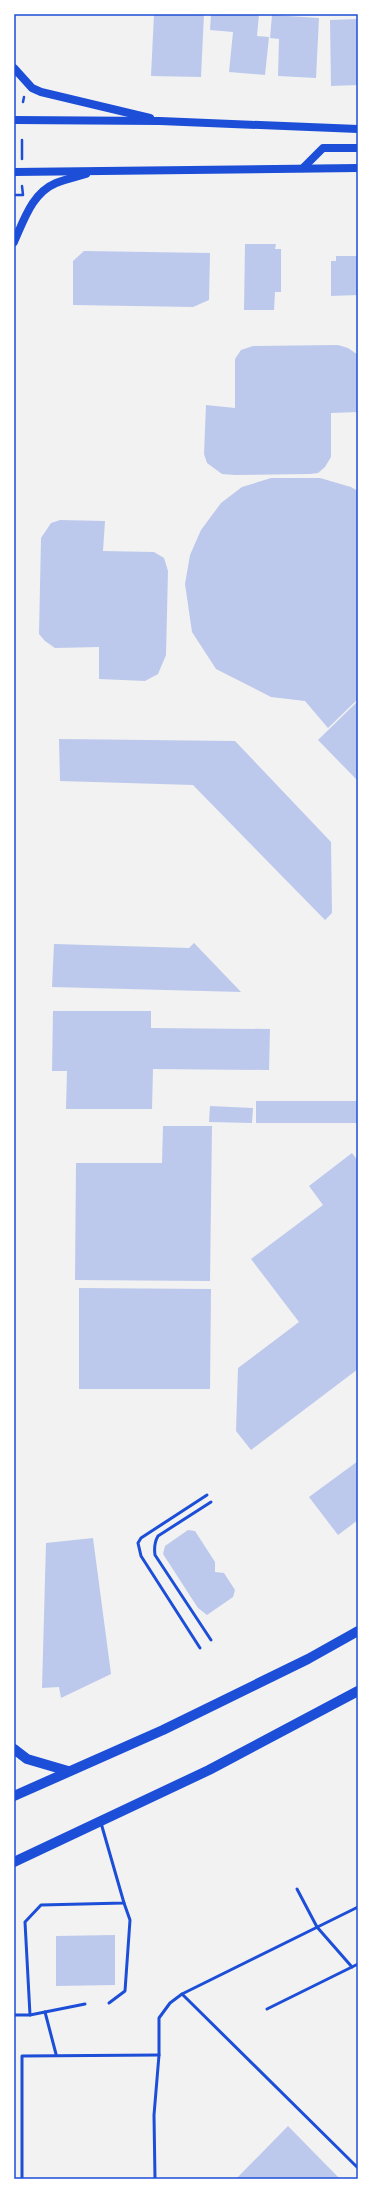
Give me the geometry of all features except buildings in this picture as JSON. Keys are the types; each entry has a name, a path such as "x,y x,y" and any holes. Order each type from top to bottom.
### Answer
{"main road":[{"path":"14,68 32,88 41,92 170,122"},
{"path":"14,120 170,122 358,129"},
{"path":"303,168 323,148 358,148"},
{"path":"14,172 358,168"},
{"path":"14,242 32,202 44,190 55,183 96,172"},
{"path":"14,1796 163,1730 308,1659 358,1631"},
{"path":"14,1862 209,1770 358,1691"},
{"path":"14,1749 27,1759 68,1772"}],"lane":[{"path":"200,1648 141,1556 138,1543 141,1538 207,1495"},
{"path":"211,1502 158,1536 154,1542 154,1550 156,1555 211,1640"},
{"path":"100,1822 130,1920 125,1991 109,2003"},
{"path":"297,1889 317,1927 352,1967"},
{"path":"30,2015 25,1922 41,1905 124,1904"},
{"path":"155,2179 154,2116 159,2055 160,2018 170,2003 182,1994 358,1907"},
{"path":"267,2008 358,1964"},
{"path":"182,1994 358,2168"},
{"path":"14,2015 30,2015 85,2004"},
{"path":"46,2012 56,2054"},
{"path":"22,2179 22,2056 56,2054 159,2055"}],"path":[{"path":"22,140 22,159"},
{"path":"15,195 23,195 22,186"}]}
